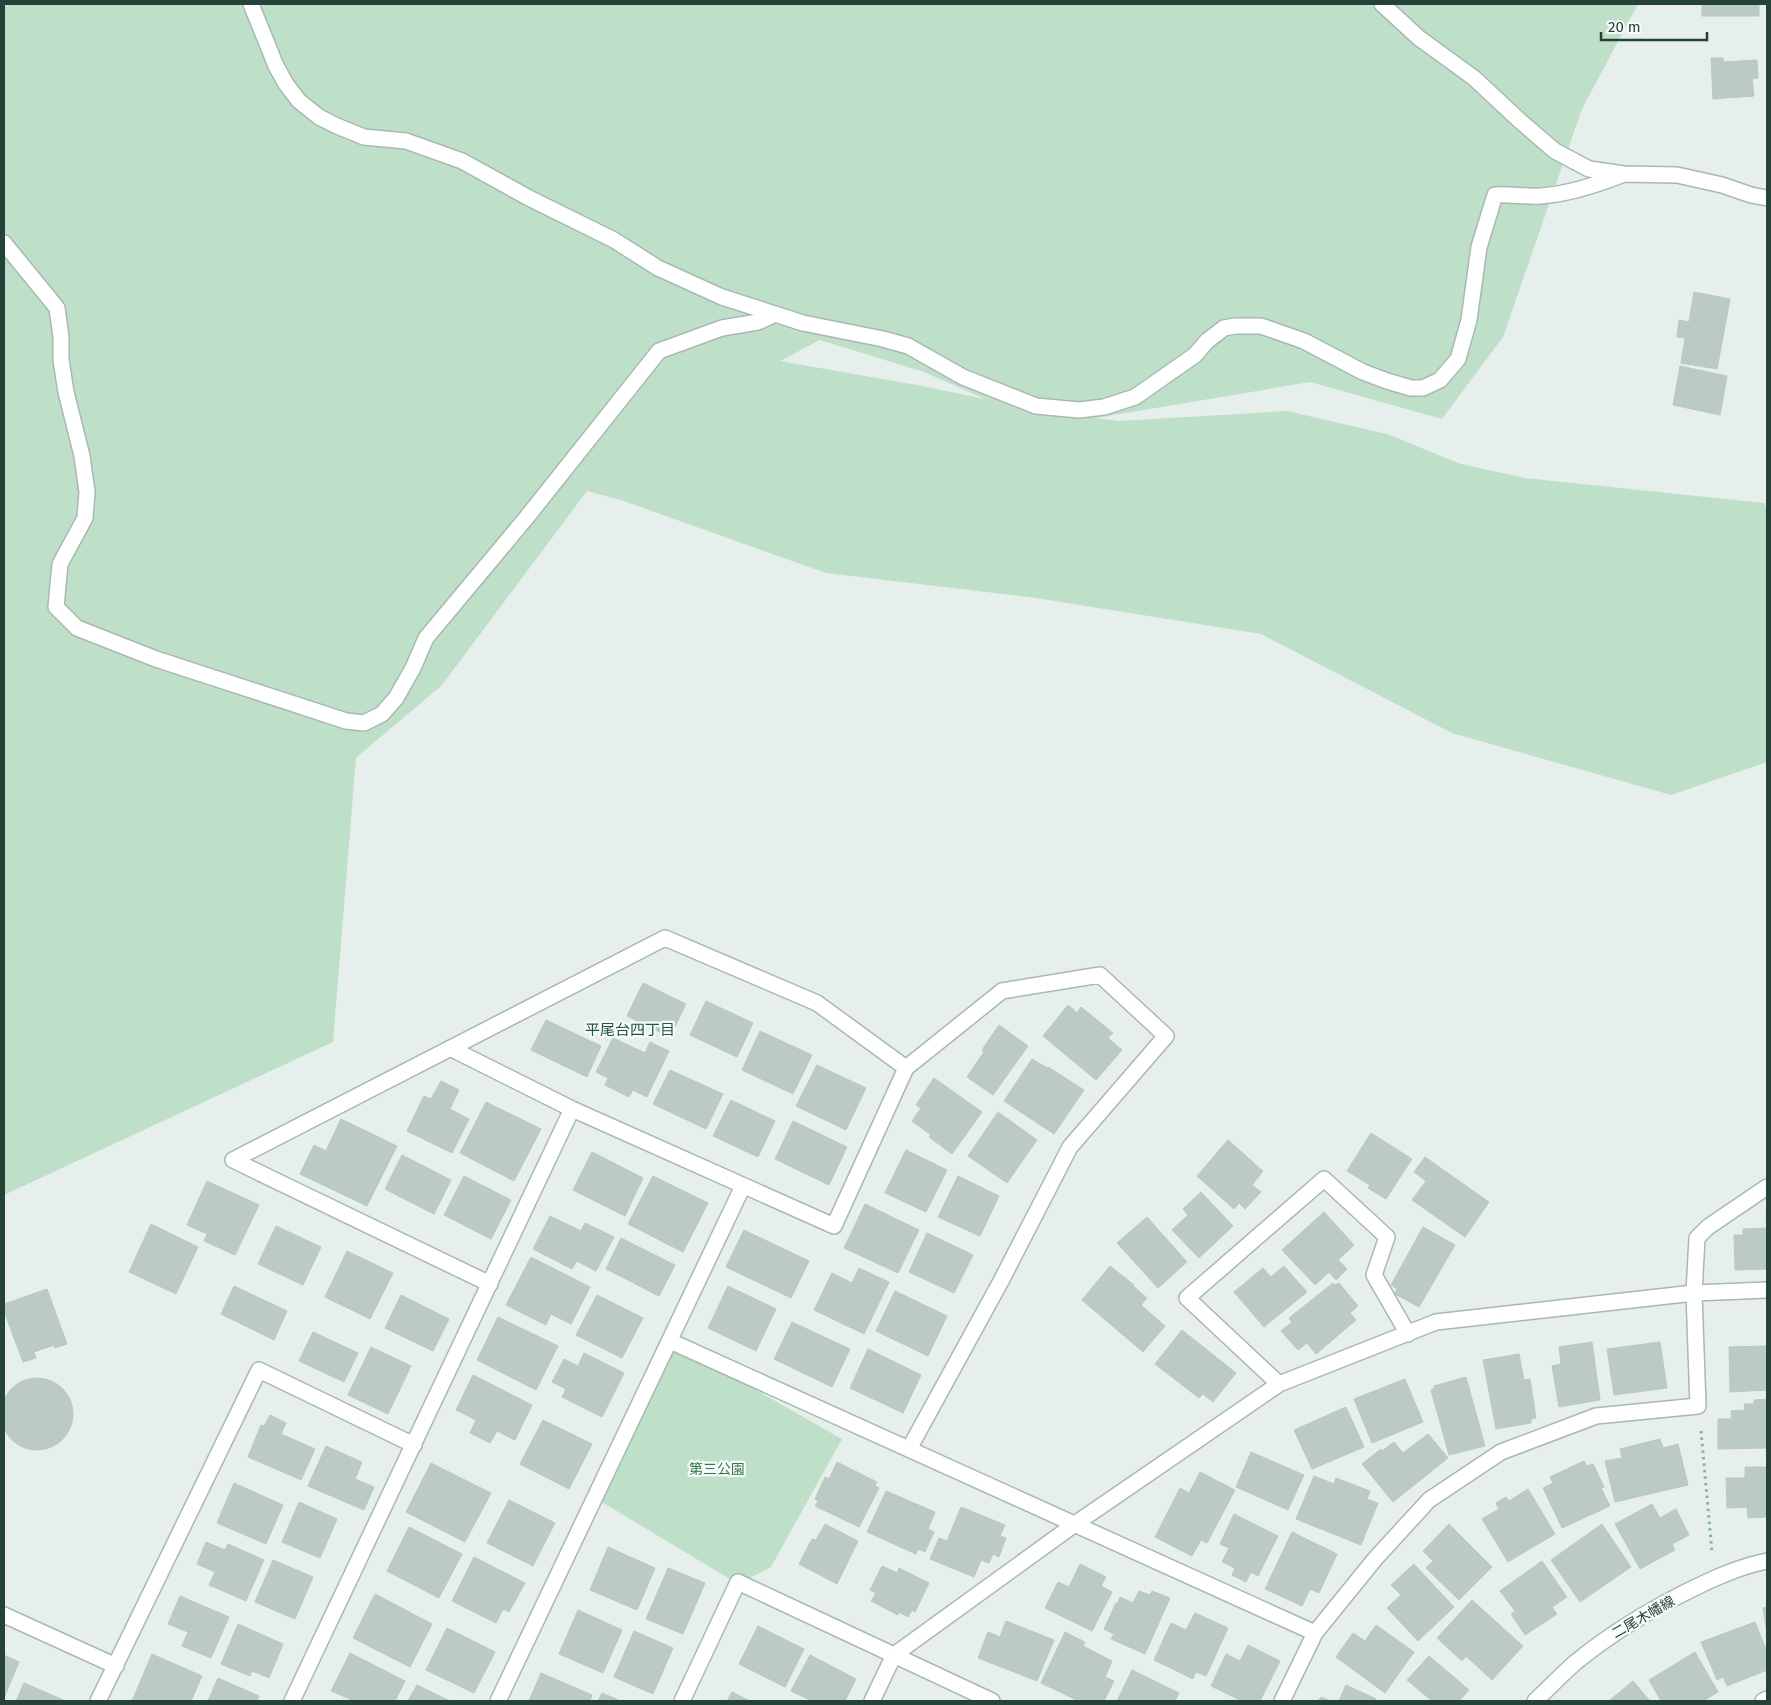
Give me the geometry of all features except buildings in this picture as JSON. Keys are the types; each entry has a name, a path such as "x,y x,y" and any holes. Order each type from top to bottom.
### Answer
{"street":[{"path":"251,4 276,66 286,84 298,101 319,117 364,136 406,141 462,161 529,198 614,240 658,268 722,297 803,323 884,339 908,346 962,377 1036,406 1079,410 1104,407 1135,397 1195,355 1207,341 1224,328 1235,326 1261,326 1304,340 1363,372 1411,388 1422,388 1440,380 1458,359 1469,320 1479,247 1495,195 1519,197 1544,196 1610,180 1624,174"},
{"path":"1382,4 1419,38 1474,78 1555,151 1589,169 1624,174 1677,176 1722,185 1751,196 1767,198"},
{"path":"4,243 57,308 61,337 61,360 66,392 82,456 87,492 85,518 60,564 56,607 77,628 156,659 346,721 364,723 382,714 396,698 413,668 426,638 527,517 659,351 722,328 758,322 775,314"},
{"path":"490,1284 232,1160 665,938 817,1004 906,1068"},
{"path":"450,1048 572,1109 834,1226 906,1068 1002,992 1100,975 1166,1036 1070,1147 1001,1281 910,1449"},
{"path":"292,1701 572,1109"},
{"path":"1279,1384 1187,1298 1324,1179 1387,1237 1374,1275 1408,1334"},
{"path":"498,1701 744,1186"},
{"path":"1282,1701 1314,1633 1375,1559 1429,1500 1501,1452 1596,1416 1698,1406 1694,1293 1697,1238 1708,1227 1767,1187"},
{"path":"872,1701 894,1655 1075,1524 1279,1384 1436,1322 1694,1293 1767,1290"},
{"path":"670,1341 1314,1633"},
{"path":"98,1701 259,1370 414,1445"},
{"name":"二尾木幡線","path":"1535,1701 1575,1662 1614,1633 1663,1604 1714,1578 1754,1563 1767,1561"},
{"path":"682,1701 738,1582 992,1701"},
{"path":"4,1615 116,1666"},
{"path":"1763,1701 1767,1699"}],"path":[{"path":"1698,1406 1712,1553"}],"green space":[{"path":"4,4 1638,4 1582,109 1503,337 1442,419 1310,382 1096,418 1119,421 1287,411 1387,434 1461,464 1525,478 1764,503 1767,509 1767,762 1671,795 1452,733 1261,634 1036,598 826,573 621,500 587,491 442,685 356,758 333,1042 4,1195","holes":["820,340 924,372 985,399 780,361"]},
{"name":"第三公園","path":"670,1341 842,1439 771,1567 738,1584 595,1498"}],"district":[{"name":"平尾台四丁目","path":"630,1030"}]}
